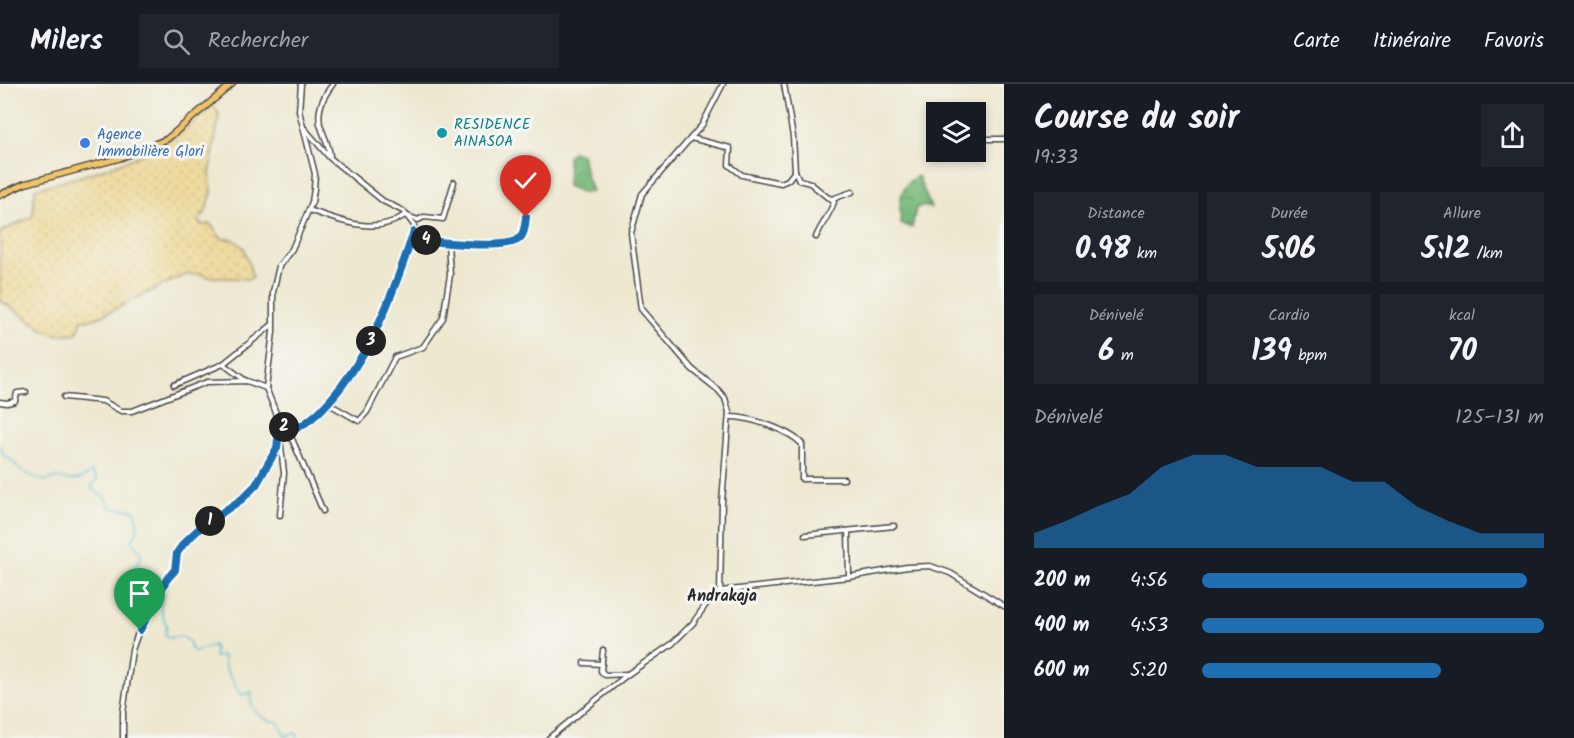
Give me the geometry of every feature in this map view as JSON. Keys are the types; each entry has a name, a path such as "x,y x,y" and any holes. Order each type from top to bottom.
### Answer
{"main road":[{"path":"0,195 24,184 120,158 167,139 232,84"}],"street":[{"path":"280,515 284,473 280,423 266,388 276,275 279,266 292,249 312,202 315,174 299,111 301,84"},
{"path":"330,158 329,146 320,123 323,97 333,84"},
{"path":"720,591 722,502 729,417 725,398 692,369 641,309 631,233 635,211 642,194 702,124 723,84"},
{"path":"784,84 793,137 795,171 799,180 810,183 832,199 852,192"},
{"path":"289,432 308,423 328,404 358,364 381,321 414,232 414,225 404,211 382,201 330,158 303,126"},
{"path":"691,138 730,148 729,165 742,175 781,183 788,180 795,171"},
{"path":"986,139 1004,139"},
{"path":"309,210 341,221 377,225 388,223 405,215 418,220 424,217 442,219 454,182"},
{"path":"816,237 822,222 832,208 834,202 832,199"},
{"path":"414,232 422,239 448,243 513,242 524,232 526,217"},
{"path":"328,404 359,421 367,412 395,357 423,347 443,318 450,275 448,243"},
{"path":"174,385 223,364 273,324"},
{"path":"223,364 247,381 266,388"},
{"path":"64,397 103,400 121,411 132,411 207,382 247,381"},
{"path":"0,402 7,403 15,400 17,393 26,392"},
{"path":"729,417 737,416 768,425 797,438 802,444 802,479 844,479"},
{"path":"280,423 289,432 323,511"},
{"path":"123,738 123,713 132,650 167,579 175,570 177,553 201,527 242,499 256,485 272,459 280,439"},
{"path":"804,535 894,526"},
{"path":"848,531 849,577"},
{"path":"549,738 628,674 672,644 693,623 706,603 720,591 930,566 950,573 1004,606"},
{"path":"603,650 601,671 605,675 628,674"},
{"path":"584,663 602,664"}],"green space":[{"path":"572,152 582,154 592,191 583,193 567,186 568,157"},
{"path":"918,176 931,208 922,206 916,208 912,228 901,224 900,202 907,184"}],"sand":[{"path":"213,105 219,114 210,174 212,193 205,213 198,222 204,225 210,224 220,238 233,239 244,248 253,277 249,279 209,277 200,274 186,275 95,319 82,320 77,333 57,335 44,330 0,300 0,232 33,216 35,189 108,168 152,149 193,123"}],"waterway":[{"path":"0,445 4,456 20,469 45,481 54,478 73,480 92,472 97,479 91,488 104,497 111,508 135,510 138,526 132,541 142,555 131,571 132,577 144,587 149,585 154,575 164,580"},
{"path":"167,584 162,594 161,605 162,615 167,625 165,635 171,638 181,636 190,642 191,649 196,652 213,645 214,657 223,656 225,668 241,695 252,692 251,703 258,714 265,719 278,722 285,736 294,733 297,734 297,738"}],"place":[{"name":"RESIDENCE AINASOA","path":"442,133"},
{"name":"Agence Immobilière Glori","path":"85,143"}],"district":[{"name":"Andrakaja","path":"722,595"}],"route":[{"path":"140,630 167,579 175,570 177,553 184,543 201,527 242,499 256,485 277,448 280,439 280,423 289,432 308,423 328,404 358,364 389,304 414,232 422,239 429,241 505,244 520,238 524,232 526,217"}]}
